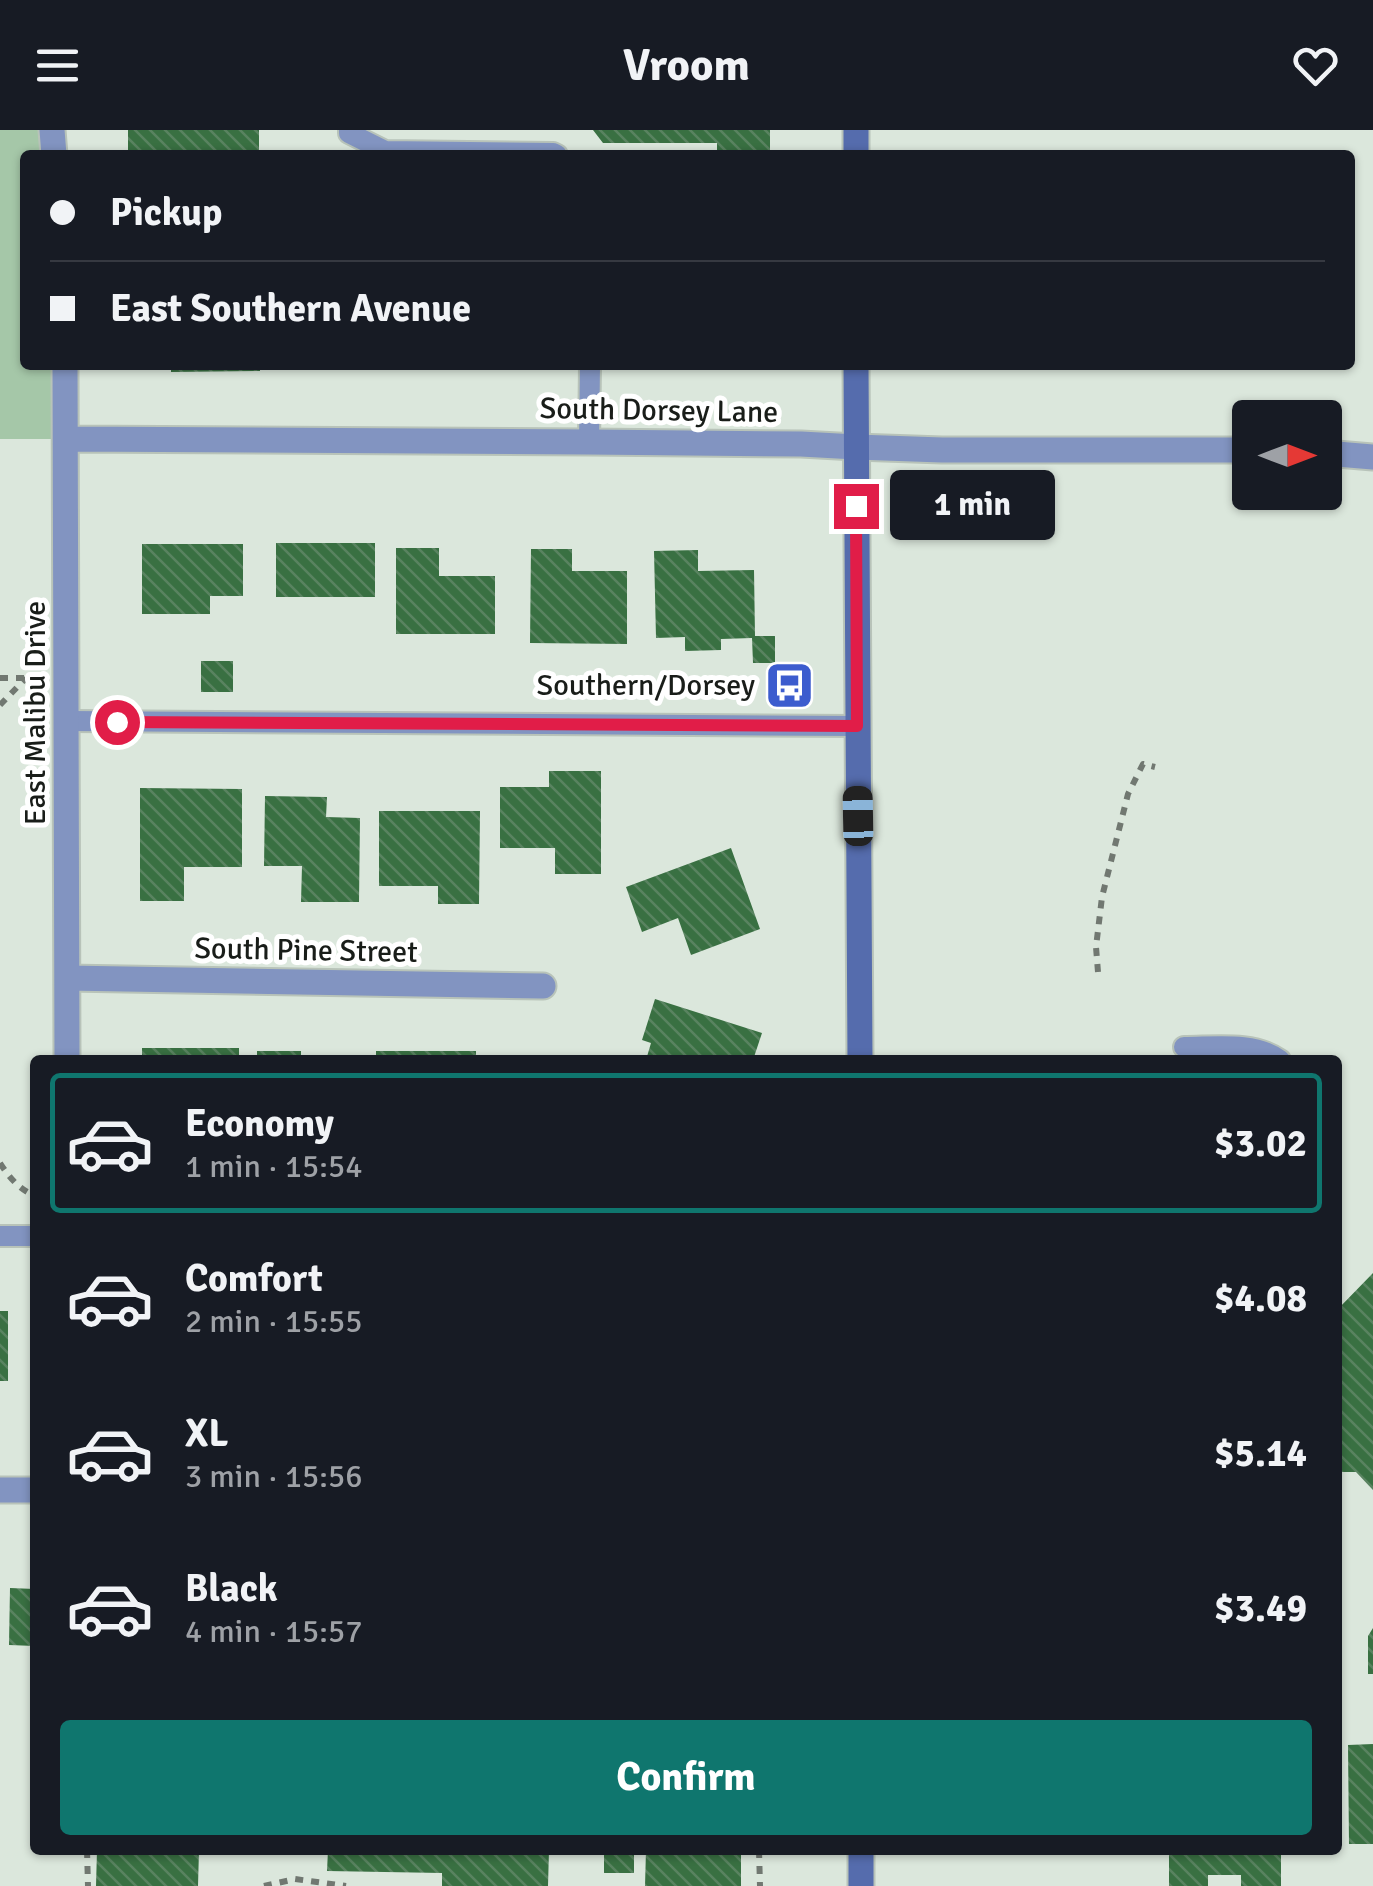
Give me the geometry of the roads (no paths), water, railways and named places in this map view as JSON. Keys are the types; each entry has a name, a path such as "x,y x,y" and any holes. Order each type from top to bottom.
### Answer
{"main road":[{"path":"856,370 860,1055"},
{"path":"861,1886 862,1855"}],"street":[{"name":"East Malibu Drive","path":"66,370 67,1055"},
{"name":"South Dorsey Lane","path":"67,439 1232,450"},
{"path":"1342,454 1373,457"},
{"name":"South Pine Street","path":"68,978 542,986"},
{"path":"0,1490 30,1490"}],"lane":[{"path":"349,130 383,150"},
{"path":"589,442 590,370"},
{"path":"68,721 857,726"},
{"path":"1184,1047 1249,1048 1271,1055"},
{"path":"0,1236 30,1236"}],"place":[{"name":"Southern/Dorsey","path":"790,685"}]}
